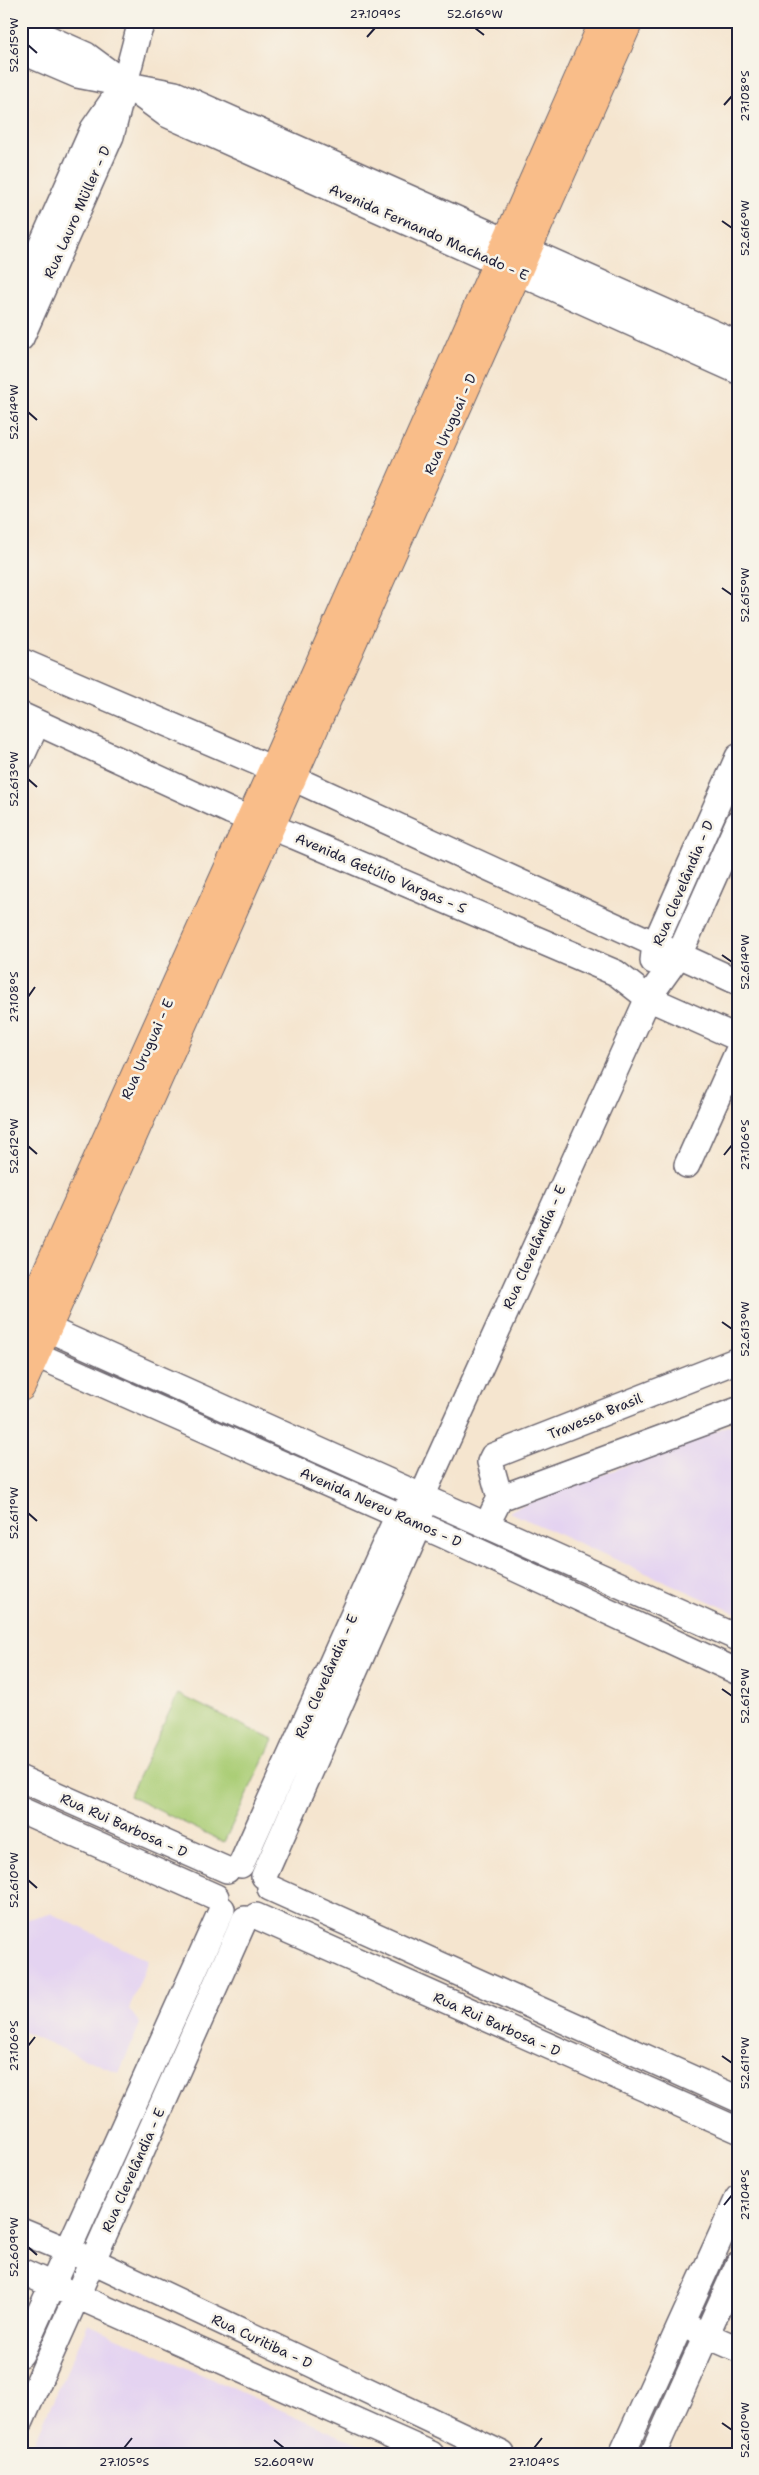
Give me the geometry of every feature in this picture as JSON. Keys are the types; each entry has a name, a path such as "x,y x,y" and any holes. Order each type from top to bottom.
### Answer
{"main road":[{"name":"Rua Uruguai - D","path":"283,774 512,256 604,21"},
{"name":"Rua Uruguai - D","path":"512,256 629,21"},
{"name":"Rua Uruguai - E","path":"21,1387 29,1351 29,1323 283,774"}],"street":[{"name":"Rua Lauro Müller - D","path":"21,291 111,136 143,21"},
{"name":"Rua Lauro Müller - D","path":"125,84 152,40 161,21"},
{"name":"Avenida Fernando Machado - E","path":"21,26 86,55 166,114 316,168 512,256 727,339"},
{"name":"Avenida Fernando Machado - E","path":"21,50 77,75 125,84"},
{"name":"Rua Lauro Müller - D","path":"21,338 70,206"},
{"name":"Avenida Fernando Machado - E","path":"512,256 706,357 738,371"},
{"path":"706,357 727,339"},
{"path":"21,661 283,774 738,982"},
{"path":"21,758 29,719"},
{"name":"Avenida Getúlio Vargas - S","path":"29,719 260,823 616,973 648,998 738,1038"},
{"name":"Rua Clevelândia - D","path":"648,998 655,944 738,758"},
{"name":"Rua Clevelândia - D","path":"648,998 679,955 738,823"},
{"name":"Rua Clevelândia - E","path":"234,1867 422,1497 648,998"},
{"path":"687,1165 738,1051"},
{"name":"Avenida Nereu Ramos - D","path":"29,1323 738,1638"},
{"name":"Avenida Nereu Ramos - D","path":"29,1351 409,1520 738,1672"},
{"name":"Travessa Brasil","path":"500,1498 490,1462 493,1456 738,1360"},
{"path":"486,1525 500,1498 738,1410"},
{"name":"Rua Clevelândia - E","path":"267,1882 409,1520"},
{"name":"Rua Rui Barbosa - D","path":"21,1779 234,1867"},
{"path":"54,1824 66,1799"},
{"name":"Rua Rui Barbosa - D","path":"21,1810 219,1903"},
{"path":"267,1882 268,1902 251,1917 232,1917 219,1903 218,1880 234,1867 254,1867 267,1882 738,2098"},
{"name":"Rua Clevelândia - E","path":"21,2354 156,2056 219,1903"},
{"name":"Rua Clevelândia - E","path":"21,2421 180,2066 251,1917"},
{"name":"Rua Rui Barbosa - D","path":"251,1917 738,2130"},
{"path":"156,2056 180,2066"},
{"path":"622,2454 681,2324 731,2231 738,2198"},
{"name":"Rua Curitiba - D","path":"21,2231 93,2261 502,2454"},
{"path":"654,2454 738,2265"},
{"path":"21,2271 432,2454"},
{"path":"681,2324 738,2349"}],"shaded area":[{"path":"738,1422 738,1614 509,1512 516,1508"},
{"path":"50,1913 149,1960 129,2009 140,2024 119,2073 21,2031 21,1921"},
{"path":"88,2324 380,2454 29,2454"}],"green space":[{"path":"178,1694 273,1740 224,1842 129,1796"}]}
